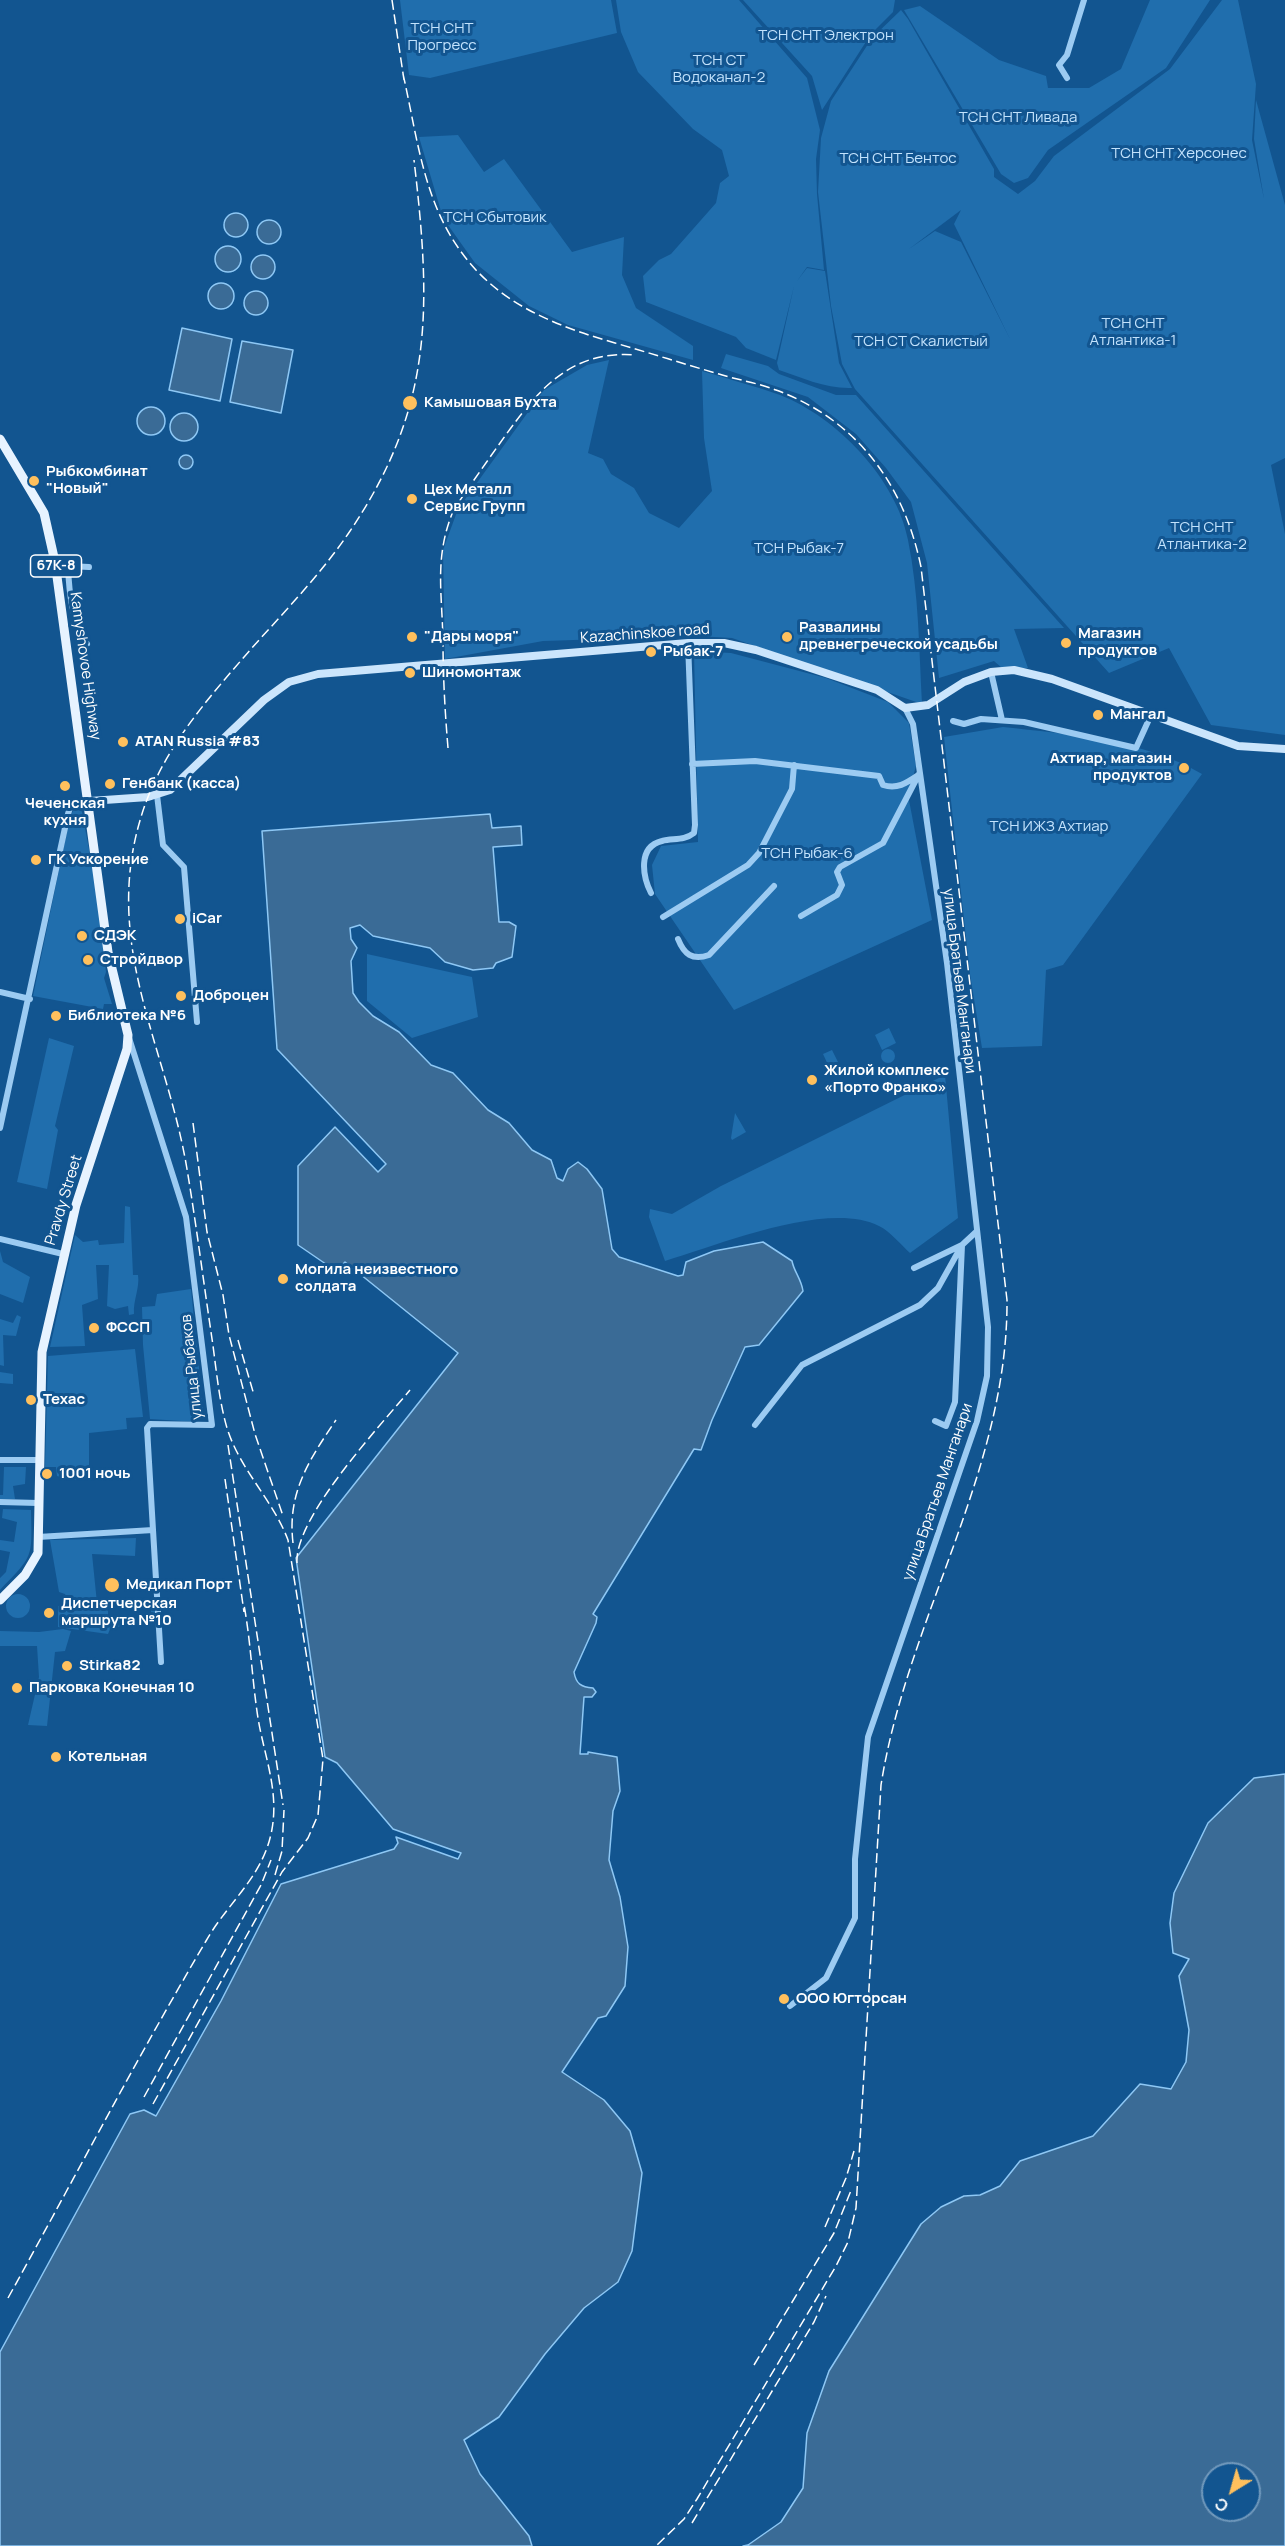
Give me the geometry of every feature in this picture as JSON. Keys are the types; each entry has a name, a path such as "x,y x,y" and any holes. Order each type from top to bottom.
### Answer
{"main road":[{"name":"Kamyshovoe Highway","path":"0,439 44,513 55,562 90,801"},
{"name":"Kazachinskoe road","path":"90,801 157,795 182,782 264,700 289,682 318,674 688,643 724,643 756,650 877,690 905,708"},
{"path":"905,708 928,705 964,682 991,672 1014,670 1042,676 1239,747 1285,749"},
{"name":"Pravdy Street","path":"0,1600 35,1561 38,1537 42,1352 76,1205 127,1050 128,1035 108,952 90,801"}],"street":[{"path":"1067,78 1059,64 1066,56 1084,0"},
{"path":"87,644 77,629 69,593 68,566 89,567"},
{"path":"651,893 644,878 643,865 649,848 659,841 688,838 694,833 688,643"},
{"path":"991,672 1002,720"},
{"name":"улица Братьев Манганари","path":"790,2006 826,1978 855,1918 855,1859 868,1737 977,1421 987,1376 988,1327 947,963 913,724 905,708"},
{"path":"953,721 964,724 981,718 1002,720 1067,730 1136,748 1151,716"},
{"path":"692,764 755,761 794,765 879,776 883,785 892,788 920,774"},
{"path":"663,917 748,865 759,853 792,789 794,765"},
{"path":"801,916 837,895 842,885 837,872 840,867 883,843 920,774"},
{"path":"157,795 163,845 184,867 197,1022"},
{"path":"0,1128 30,999 68,814 72,801 90,801"},
{"path":"678,939 683,951 689,956 699,958 709,955 774,886"},
{"path":"0,992 30,999"},
{"name":"улица Рыбаков","path":"128,1035 186,1217 212,1425 150,1424 147,1428 153,1530"},
{"path":"914,1268 962,1245 976,1232"},
{"path":"0,1239 63,1254"},
{"path":"935,1421 946,1426 955,1402 962,1245"},
{"path":"755,1425 802,1365 920,1305 938,1288 959,1256 962,1245"},
{"path":"0,1460 38,1460"},
{"path":"0,1502 38,1503"},
{"path":"38,1537 153,1530 161,1662"}],"green space":[{"name":"ТСН СНТ Прогресс","path":"400,0 611,0 617,33 430,78 409,75"},
{"name":"ТСН СТ Водоканал-2","path":"616,0 739,0 807,78 820,130 816,159 817,194 824,270 807,267 797,281 807,268 825,271 839,363 852,388 824,385 779,370 777,363 794,286 776,360 746,348 736,337 646,302 643,276 659,260 671,254 716,203 720,183 729,176 722,150 693,129 638,72 621,32"},
{"name":"ТСН СНТ Электрон","path":"743,0 895,0 893,12 871,34 822,110 812,76"},
{"name":"ТСН СНТ Ливада","path":"1150,0 1210,0 1166,68 1048,150 1028,178 1014,183 1001,174 904,10 920,6 999,60 1046,76 1048,88 1089,88 1121,69"},
{"path":"1222,0 1238,0 1256,84 1252,140 1264,199 1254,139 1256,100 1285,205 1285,458 1271,465 1285,534 1285,735 1211,725 1169,648 1109,673 855,389 842,364 831,306 818,192 821,138 831,101 872,38 901,10 994,169 994,177 1018,194 1035,181 1054,156 1170,69","holes":["961,210 954,224 1010,339 961,242 935,231 909,249"]},
{"name":"ТСН Сбытовик","path":"458,135 484,172 504,159 572,252 624,237 622,275 636,308 693,346 693,360 568,325 529,306 475,263 443,218 419,137"},
{"path":"726,354 768,366 779,374 836,395 856,395 1064,628 1014,629 1028,668 1002,668 994,661 939,678 927,563 911,502 886,468 856,434 808,397 721,368"},
{"name":"ТСН Рыбак-7","path":"609,360 588,453 603,459 611,474 634,488 649,513 679,528 712,491 704,438 702,371 780,395 801,405 822,418 861,453 891,495 902,517 908,540 916,601 922,704 732,638 697,636 543,641 445,659 443,550 458,509 544,390 587,365"},
{"name":"ТСН Рыбак-6","path":"694,651 731,653 826,678 888,702 909,723 916,766 908,795 932,920 734,1010 655,894 652,865 661,846 698,842"},
{"name":"ТСН ИЖЗ Ахтиар","path":"1003,727 1080,736 1131,746 1156,753 1202,774 1063,965 1046,970 1042,1046 982,1048 970,974 944,737"},
{"path":"79,807 82,812 98,897 106,972 104,978 112,1004 104,1004 103,1009 33,996 70,817 74,809"},
{"path":"367,954 472,977 478,1017 412,1038 367,1001"},
{"path":"889,1028 896,1043 882,1050 875,1035"},
{"path":"49,1038 74,1046 55,1126 58,1130 47,1189 17,1182"},
{"path":"888,1049 893,1051 895,1056 893,1061 888,1063 883,1061 881,1056 883,1051"},
{"path":"832,1050 839,1064 830,1069 823,1054"},
{"path":"945,1075 958,1218 910,1253 879,1226 857,1219 831,1218 803,1221 773,1228 665,1261 649,1217 650,1209 672,1214 721,1186"},
{"path":"735,1113 746,1132 732,1140 731,1138"},
{"path":"125,1206 130,1207 133,1275 138,1275 134,1314 129,1315 128,1306 115,1309 107,1306 109,1265 96,1265 98,1299 82,1305 85,1346 50,1347 75,1235 83,1242 98,1240 99,1245 124,1243"},
{"path":"0,1251 3,1262 30,1277 23,1303 0,1294"},
{"path":"191,1289 203,1408 197,1408 197,1422 150,1419 142,1307 155,1306 157,1294"},
{"path":"17,1315 21,1317 16,1336 3,1335 4,1366 0,1365 0,1319 13,1323"},
{"path":"135,1349 143,1417 126,1418 127,1429 89,1433 89,1479 71,1480 57,1476 56,1467 45,1467 48,1356"},
{"path":"0,1372 13,1374 13,1384 0,1383"},
{"path":"4,1467 26,1467 25,1484 13,1486 15,1499 0,1499 0,1495 3,1495"},
{"path":"3,1509 31,1510 31,1547 25,1562 0,1590 0,1578 6,1572 10,1552 0,1550 0,1540 14,1542 17,1522 2,1518"},
{"path":"136,1538 135,1556 92,1554 97,1603 108,1611 108,1618 151,1619 151,1607 156,1606 157,1624 125,1625 110,1629 108,1634 58,1627 58,1606 69,1604 65,1594 59,1592 50,1540"},
{"path":"18,1594 27,1597 30,1606 27,1615 18,1618 9,1615 6,1606 9,1597"},
{"path":"63,1629 71,1631 65,1651 55,1652 47,1726 28,1725 39,1677 37,1646 0,1646 0,1631 39,1632"}],"shaded area":[{"path":"236,213 245,216 248,225 245,234 236,237 227,234 224,225 227,216"},
{"path":"269,220 278,223 281,232 278,241 269,244 260,241 257,232 260,223"},
{"path":"228,246 237,250 241,259 237,268 228,272 219,268 215,259 219,250"},
{"path":"263,255 272,258 275,267 272,276 263,279 254,276 251,267 254,258"},
{"path":"221,283 230,287 234,296 230,305 221,309 212,305 208,296 212,287"},
{"path":"251,291 261,291 268,298 268,308 261,315 251,315 244,308 244,298"},
{"path":"182,328 232,339 220,401 169,390"},
{"path":"242,341 293,350 281,413 230,402"},
{"path":"151,407 161,411 165,421 161,431 151,435 141,431 137,421 141,411"},
{"path":"184,413 194,417 198,427 194,437 184,441 174,437 170,427 174,417"},
{"path":"186,455 191,457 193,462 191,467 186,469 181,467 179,462 181,457"},
{"path":"490,814 492,828 521,826 522,845 493,847 499,922 509,922 516,926 512,957 496,963 493,968 473,970 445,962 430,948 373,936 360,925 350,928 351,939 357,948 351,961 353,993 373,1016 399,1032 431,1065 453,1073 488,1110 509,1123 532,1150 551,1160 557,1178 563,1181 568,1169 578,1162 587,1169 602,1189 612,1249 619,1257 678,1276 683,1275 686,1262 714,1251 763,1242 792,1261 803,1291 759,1345 745,1347 701,1450 694,1449 593,1614 597,1617 596,1623 574,1672 580,1684 593,1688 596,1692 592,1697 584,1697 580,1754 588,1754 588,1752 617,1757 620,1791 613,1811 609,1860 620,1897 628,1947 625,1986 606,2016 598,2018 562,2072 604,2100 630,2131 642,2173 632,2251 618,2282 584,2308 545,2354 499,2417 464,2440 480,2474 529,2536 532,2546 0,2546 0,2352 130,2114 144,2110 156,2116 221,2001 281,1884 394,1849 398,1843 396,1837 458,1859 461,1853 393,1829 337,1763 325,1757 296,1558 458,1353 345,1262 336,1271 298,1245 298,1166 335,1127 378,1172 386,1164 277,1049 262,831"},
{"path":"1285,1774 1285,2546 743,2546 748,2545 781,2522 803,2488 807,2433 829,2371 921,2224 941,2207 964,2196 980,2195 1000,2186 1020,2161 1093,2136 1140,2084 1171,2089 1186,2062 1189,2030 1179,1976 1189,1959 1173,1953 1170,1923 1174,1893 1208,1823 1254,1778"}],"railway":[{"path":"392,0 404,80"},
{"path":"403,74 423,167 438,212 462,253 493,286 530,311 571,329 769,388 805,403 853,437 873,459 889,482 903,509 921,567 1007,1300 1003,1363 991,1425 974,1485 912,1663 894,1724 881,1785 856,2208 848,2242 836,2266 697,2499 684,2519 656,2546"},
{"path":"153,2104 282,1872 308,1838 318,1815 323,1759 288,1540 282,1525 240,1458 224,1416 187,1169 178,1125 142,998 134,956 129,914 130,870 139,824 147,799 171,752 200,709 326,564 348,534 377,487 397,443 412,398 420,354 424,309 420,213 414,160"},
{"path":"448,748 441,558 454,509 531,402 559,376 593,359 613,355 636,355"},
{"path":"193,1123 207,1232 223,1295 229,1335 255,1434 283,1516"},
{"path":"238,1340 254,1395"},
{"path":"297,1563 300,1544 309,1522 324,1498 360,1449 410,1390"},
{"path":"293,1543 293,1508 302,1478 336,1420"},
{"path":"228,1445 283,1805"},
{"path":"225,1479 244,1612"},
{"path":"8,2298 180,1985 215,1927 253,1875 268,1846 274,1815 274,1800 258,1718 244,1605"},
{"path":"275,1875 282,1851 284,1810"},
{"path":"144,2097 261,1885 271,1860"},
{"path":"825,2227 846,2178 854,2151"},
{"path":"754,2365 834,2233 852,2188"},
{"path":"692,2523 814,2322 826,2296"}],"place":[{"name":"Камышовая Бухта","path":"410,403"},
{"name":"Рыбкомбинат \"Новый\"","path":"34,481"},
{"name":"Цех Металл Сервис Групп","path":"412,499"},
{"name":"\"Дары моря\"","path":"412,637"},
{"name":"Развалины древнегреческой усадьбы","path":"787,637"},
{"name":"Магазин продуктов","path":"1066,643"},
{"name":"Рыбак-7","path":"651,652"},
{"name":"Шиномонтаж","path":"410,673"},
{"name":"Мангал","path":"1098,715"},
{"name":"ATAN Russia #83","path":"123,742"},
{"name":"Ахтиар, магазин продуктов","path":"1184,768"},
{"name":"Генбанк (касса)","path":"110,784"},
{"name":"Чеченская кухня","path":"65,786"},
{"name":"ГК Ускорение","path":"36,860"},
{"name":"iCar","path":"180,919"},
{"name":"СДЭК","path":"82,936"},
{"name":"Стройдвор","path":"88,960"},
{"name":"Доброцен","path":"181,996"},
{"name":"Библиотека №6","path":"56,1016"},
{"name":"Жилой комплекс «Порто Франко»","path":"812,1080"},
{"name":"Могила неизвестного солдата","path":"283,1279"},
{"name":"ФССП","path":"94,1328"},
{"name":"Техас","path":"31,1400"},
{"name":"1001 ночь","path":"47,1474"},
{"name":"Медикал Порт","path":"112,1585"},
{"name":"Диспетчерская маршрута №10","path":"49,1613"},
{"name":"Stirka82","path":"67,1666"},
{"name":"Парковка Конечная 10","path":"17,1688"},
{"name":"Котельная","path":"56,1757"},
{"name":"ООО Югторсан","path":"784,1999"}],"park label":[{"name":"ТСН СНТ Херсонес","path":"1179,154"},
{"name":"ТСН СНТ Бентос","path":"898,159"},
{"name":"ТСН СНТ Атлантика-1","path":"1133,332"},
{"name":"ТСН СТ Скалистый","path":"921,342"},
{"name":"ТСН СНТ Атлантика-2","path":"1202,536"}]}
